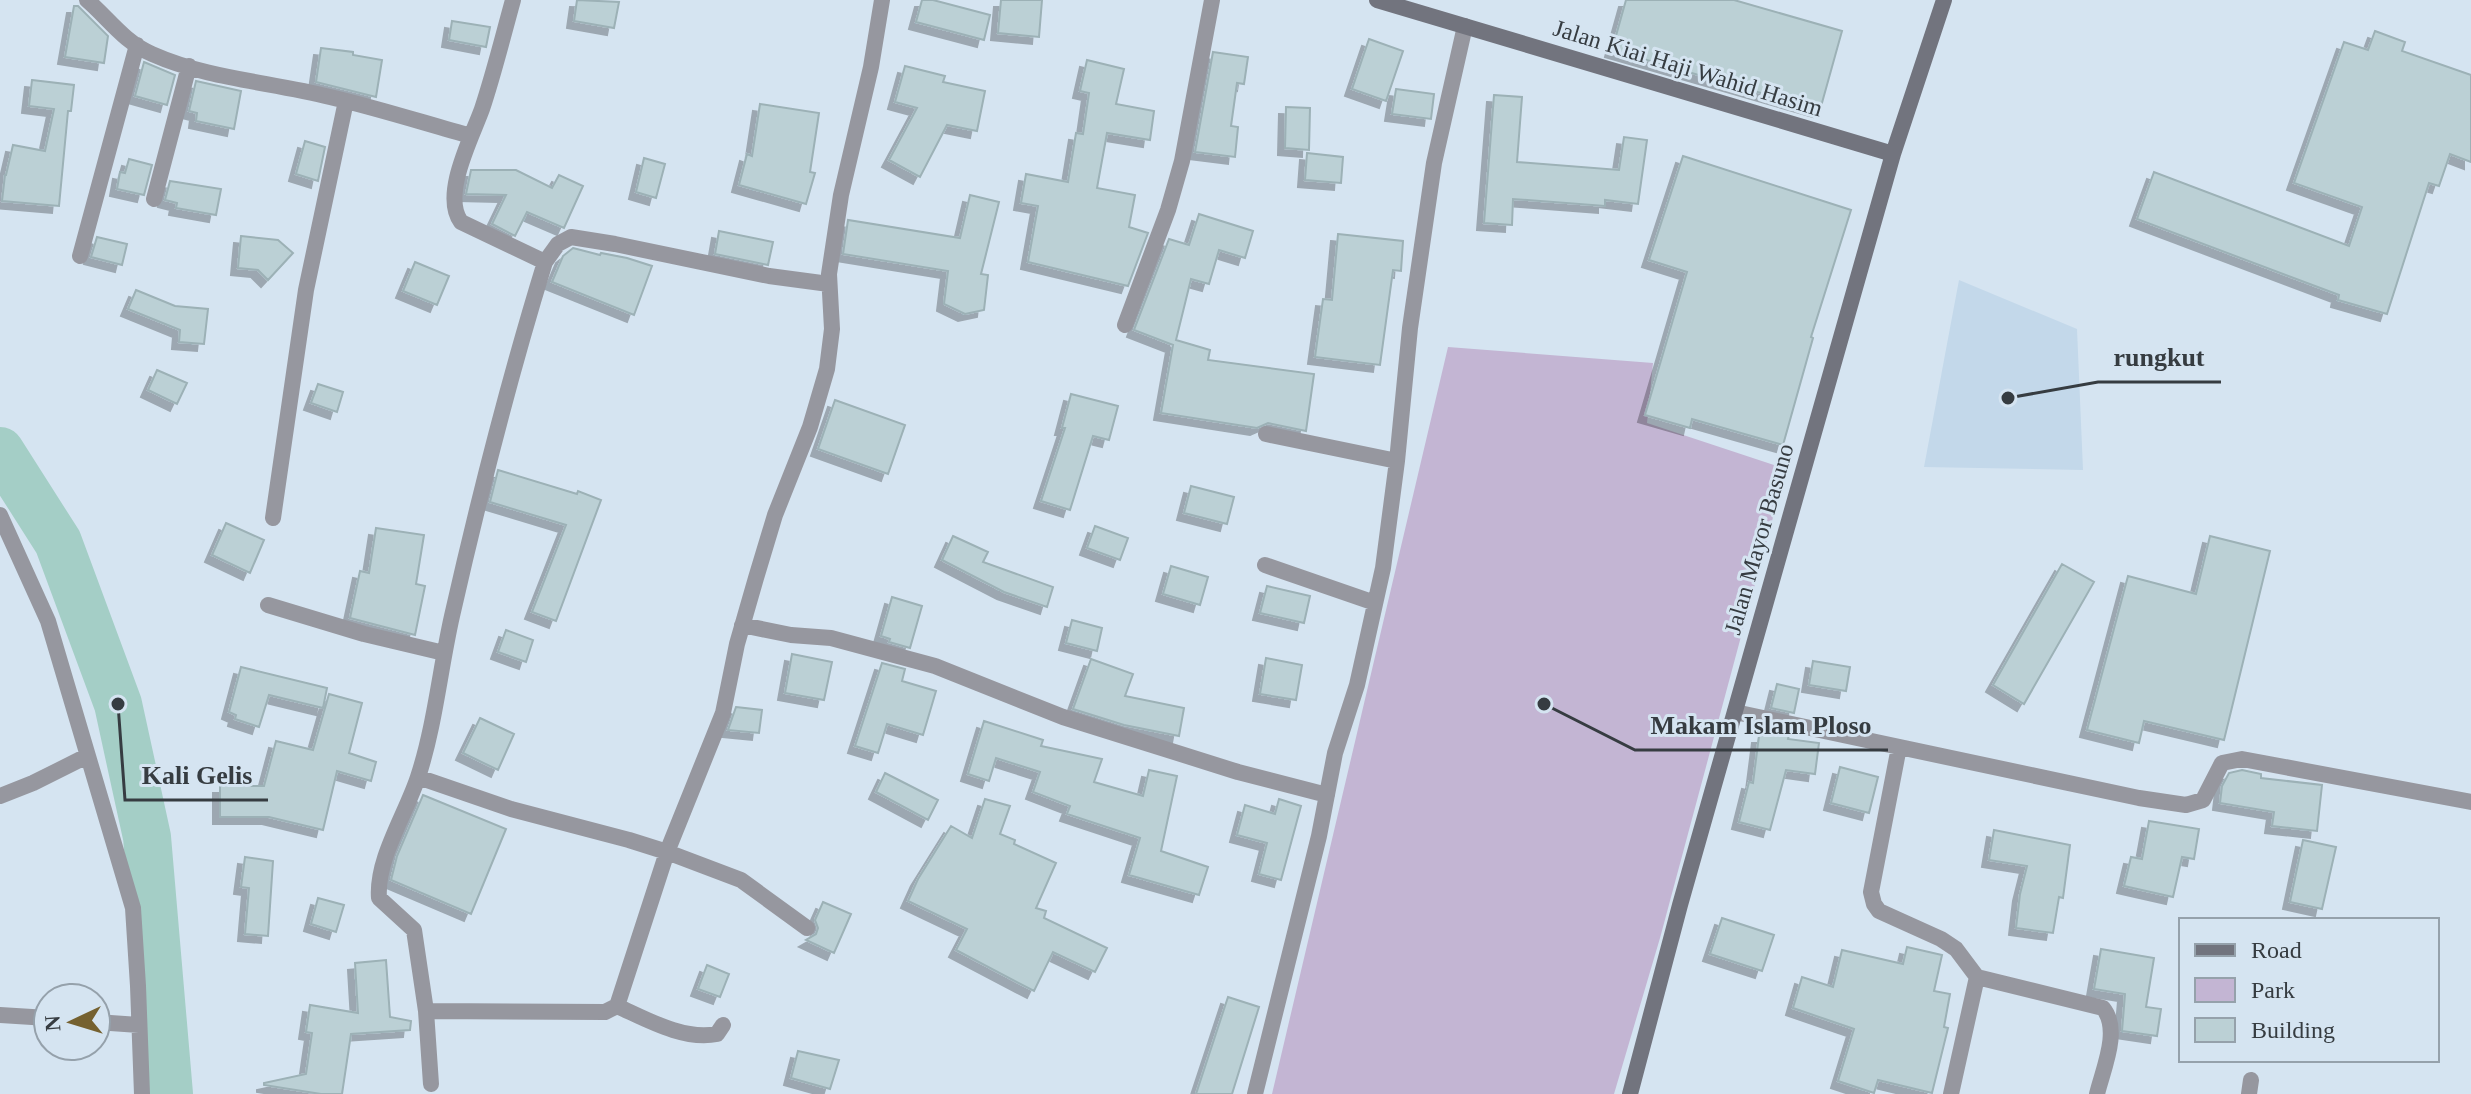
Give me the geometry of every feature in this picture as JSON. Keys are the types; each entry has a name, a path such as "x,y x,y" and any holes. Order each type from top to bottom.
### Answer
{"main road":[{"name":"Jalan Kiai Haji Wahid Hasim","path":"1377,0 1893,154"},
{"name":"Jalan Mayor Basuno","path":"1630,1094 1893,154 1944,0"}],"street":[{"path":"87,0 123,37 151,54 189,66 346,101 471,136"},
{"path":"513,0 482,110 462,160 454,202 456,215 461,222 545,262"},
{"path":"426,1011 605,1012 617,1006 667,852 723,713 742,625 775,515 810,427 827,369 832,329 829,284 841,195 871,67 882,0"},
{"path":"1125,325 1168,210 1182,161 1212,0"},
{"path":"1255,1094 1335,753 1357,685 1383,568 1410,328 1434,163 1465,26"},
{"path":"80,256 137,45"},
{"path":"154,199 189,66"},
{"path":"273,518 306,290 346,101"},
{"path":"431,1084 426,1011 414,930 379,898 378,887 418,777 498,421 545,262 558,244 571,237 769,276 829,284"},
{"path":"1266,434 1397,461"},
{"path":"0,515 48,621 133,908 142,1094"},
{"path":"1265,565 1375,603"},
{"path":"268,605 364,634 444,653"},
{"path":"742,625 791,635 831,638 935,666 1063,717 1238,772 1327,795"},
{"path":"1735,712 2139,798 2186,805 2203,800 2222,763 2242,759 2471,802"},
{"path":"1899,747 1871,892 1874,904 1879,911 1956,949 1977,977 2103,1008 2112,1027 2097,1094"},
{"path":"0,796 87,756"},
{"path":"418,777 511,809 667,852 741,880 807,928"},
{"path":"1951,1094 1977,977"},
{"path":"617,1006 657,1024 704,1037 717,1034 723,1025"},
{"path":"0,1015 32,1017"},
{"path":"112,1023 139,1025"}],"shaded area":[{"path":"1959,280 2077,329 2083,470 1924,467"}],"green space":[{"path":"1448,347 1653,363 1647,423 1786,469 1660,938 1614,1094 1272,1094"}],"building":[{"path":"577,0 619,2 614,28 574,21"},
{"path":"922,0 990,15 984,40 916,22"},
{"path":"1001,0 1042,0 1039,37 998,33"},
{"path":"1626,0 1734,0 1842,31 1820,110 1612,50"},
{"path":"74,6 78,6 108,36 104,63 65,57"},
{"path":"452,21 490,27 486,47 449,40"},
{"path":"2375,31 2405,42 2402,51 2471,75 2471,162 2450,154 2439,186 2429,183 2387,314 2338,300 2339,295 2137,219 2154,172 2349,246 2362,207 2294,183 2344,42 2368,50"},
{"path":"1369,39 1403,51 1386,101 1352,89"},
{"path":"321,48 382,60 376,97 316,82"},
{"path":"1213,52 1248,57 1244,84 1237,83 1231,126 1238,127 1235,157 1195,152"},
{"path":"1087,60 1124,69 1116,104 1154,111 1150,140 1107,133 1097,188 1135,195 1129,227 1148,233 1128,286 1028,262 1038,206 1021,203 1026,174 1068,182 1076,133 1083,134 1089,93 1080,91"},
{"path":"144,62 175,75 167,105 135,96"},
{"path":"905,66 945,76 943,82 985,91 977,131 947,125 920,177 889,160 917,108 895,102"},
{"path":"32,80 74,85 71,111 68,111 59,206 2,201 13,145 45,151 54,109 29,106"},
{"path":"196,81 241,91 234,129 196,121 197,113 189,111"},
{"path":"1396,89 1434,94 1431,119 1392,114"},
{"path":"1494,95 1522,97 1517,162 1619,170 1624,137 1647,140 1638,204 1605,200 1605,206 1513,199 1512,225 1484,223"},
{"path":"760,104 819,113 810,172 815,173 806,204 739,185 747,154 752,156"},
{"path":"1286,107 1310,108 1309,150 1285,148"},
{"path":"305,141 325,147 318,181 296,174"},
{"path":"1307,153 1343,157 1341,183 1305,180"},
{"path":"1683,156 1851,210 1811,337 1783,445 1692,419 1690,428 1645,415 1687,272 1649,260"},
{"path":"644,158 665,164 656,198 636,192"},
{"path":"129,159 152,165 144,195 117,189 120,172 125,173"},
{"path":"471,170 516,170 552,188 559,175 583,186 564,228 527,212 515,236 492,224 506,195 466,194"},
{"path":"170,181 221,189 216,215 176,208 177,203 165,200"},
{"path":"970,195 999,202 981,274 988,275 984,310 965,314 944,304 948,271 843,254 848,220 960,238"},
{"path":"1199,214 1253,231 1245,258 1219,250 1209,284 1191,279 1176,340 1210,350 1208,360 1314,374 1306,431 1268,423 1257,428 1161,413 1173,345 1134,330 1169,239 1189,245"},
{"path":"719,231 773,242 768,265 715,254"},
{"path":"1338,234 1403,241 1401,271 1393,270 1380,365 1315,357 1323,299 1332,300"},
{"path":"241,236 278,240 293,253 268,280 258,270 238,268"},
{"path":"97,237 127,244 122,265 91,257"},
{"path":"573,248 652,266 634,315 552,282 563,256"},
{"path":"415,262 449,276 437,305 403,291"},
{"path":"136,290 175,306 208,309 204,344 179,342 180,330 128,309"},
{"path":"157,370 187,383 177,404 148,390"},
{"path":"318,384 343,392 337,412 311,403"},
{"path":"1071,394 1118,406 1109,440 1093,436 1070,510 1041,501 1065,428 1062,428"},
{"path":"835,400 905,425 888,474 818,449"},
{"path":"498,470 601,500 556,621 532,612 566,525 490,502"},
{"path":"1191,486 1234,497 1227,524 1184,513"},
{"path":"226,523 264,540 250,573 212,555"},
{"path":"1095,526 1128,538 1120,560 1087,548"},
{"path":"376,528 424,535 416,584 425,586 415,635 350,618 360,571 369,573"},
{"path":"953,536 988,552 983,562 1053,587 1047,607 1004,592 942,560"},
{"path":"2210,536 2270,551 2224,740 2144,721 2139,743 2087,730 2128,576 2196,594"},
{"path":"2062,564 2094,582 2024,704 1993,685"},
{"path":"1171,566 1208,577 1200,605 1163,594"},
{"path":"1267,586 1310,596 1304,623 1260,613"},
{"path":"892,597 922,606 910,648 889,642 890,639 881,636"},
{"path":"1072,620 1102,628 1097,651 1066,643"},
{"path":"506,630 533,640 526,662 498,652"},
{"path":"792,654 832,662 824,700 785,693"},
{"path":"1266,658 1302,665 1296,700 1260,694"},
{"path":"1091,659 1133,674 1125,696 1184,708 1179,736 1124,725 1073,709"},
{"path":"1813,661 1850,667 1846,691 1809,685"},
{"path":"882,663 905,669 902,681 936,691 923,735 887,724 878,753 855,746"},
{"path":"241,667 327,688 323,708 269,695 259,727 235,719 236,715 229,712"},
{"path":"1777,684 1799,689 1794,713 1771,708"},
{"path":"329,694 362,703 349,753 376,762 371,781 337,771 323,830 269,817 220,817 220,786 264,786 276,741 313,750"},
{"path":"736,707 762,710 759,733 728,730"},
{"path":"480,718 514,734 498,770 463,753"},
{"path":"984,721 1043,740 1041,746 1102,759 1094,782 1143,796 1149,770 1177,776 1161,851 1208,867 1199,895 1129,875 1140,838 1067,814 1070,806 1033,792 1040,772 996,758 989,781 968,774"},
{"path":"1766,730 1789,735 1788,739 1819,743 1815,774 1786,770 1770,830 1739,822 1749,782 1753,783 1759,736 1765,736"},
{"path":"1840,767 1878,777 1869,813 1831,803"},
{"path":"2242,770 2261,774 2261,778 2322,785 2317,831 2272,826 2274,812 2220,803 2222,786 2229,773"},
{"path":"885,773 938,800 928,820 876,792"},
{"path":"423,795 506,829 471,914 391,880 397,856"},
{"path":"985,799 1010,806 1000,834 1015,840 1014,844 1056,863 1036,908 1046,911 1044,918 1107,948 1095,972 1053,952 1034,991 956,950 967,929 908,901 951,826 972,838"},
{"path":"1279,799 1301,806 1281,880 1259,874 1267,843 1237,835 1245,805 1275,814"},
{"path":"2149,821 2199,829 2194,859 2182,857 2173,897 2124,886 2131,857 2142,859"},
{"path":"1994,830 2070,845 2063,898 2059,897 2053,933 2016,928 2027,866 1989,860"},
{"path":"2303,840 2336,847 2322,909 2290,902"},
{"path":"245,857 273,861 268,936 245,934 249,888 241,887"},
{"path":"318,898 344,905 336,932 311,924"},
{"path":"823,902 851,914 834,953 806,940 816,934 818,928 815,920"},
{"path":"1722,918 1774,935 1762,971 1710,954"},
{"path":"1907,947 1942,955 1934,991 1950,994 1944,1027 1948,1028 1932,1093 1878,1080 1874,1093 1838,1081 1854,1029 1793,1008 1802,977 1833,987 1842,950 1903,964"},
{"path":"2101,949 2154,958 2146,1007 2161,1009 2157,1036 2122,1031 2125,994 2094,989"},
{"path":"386,960 390,1017 411,1021 410,1030 351,1034 342,1094 321,1094 264,1085 306,1074 312,1033 306,1032 310,1005 358,1013 355,963"},
{"path":"707,965 729,974 720,997 698,989"},
{"path":"1228,997 1259,1007 1232,1094 1196,1094"},
{"path":"798,1051 839,1060 830,1089 791,1078"}],"waterway":[{"path":"0,451 58,542 118,704 147,837 169,1094"}],"place":[{"name":"rungkut","path":"2008,398"},
{"name":"Kali Gelis","path":"118,704"},
{"name":"Makam Islam Ploso","path":"1544,704"}]}
